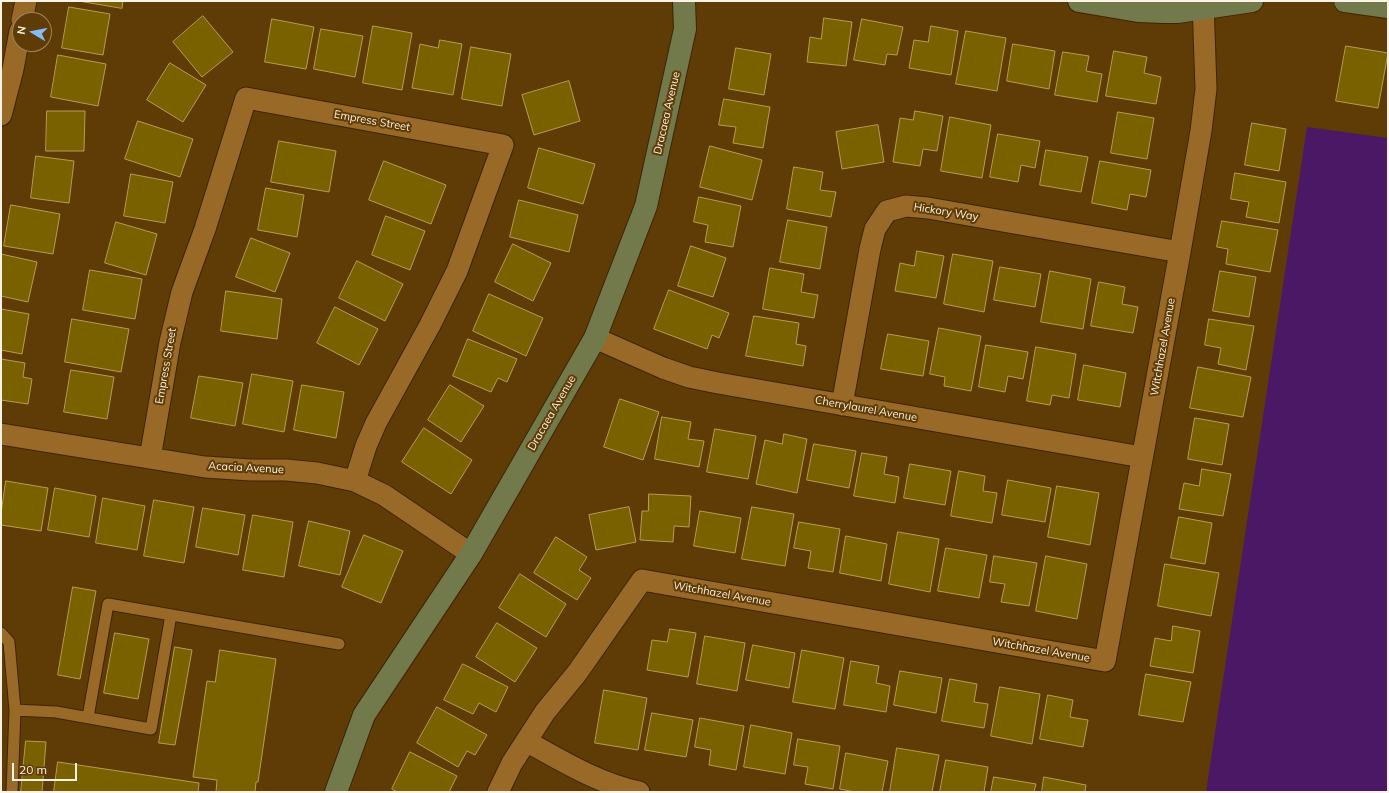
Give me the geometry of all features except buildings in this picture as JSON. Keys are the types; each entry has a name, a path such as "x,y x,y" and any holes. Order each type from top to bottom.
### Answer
{"street":[{"path":"24,12 26,1"},
{"name":"Dracaea Avenue","path":"336,792 364,715 471,554 595,338 646,206 685,29 684,1"},
{"path":"1079,1 1138,10 1164,12 1204,4 1252,1"},
{"path":"1345,1 1388,7"},
{"name":"Witchhazel Avenue","path":"498,792 512,763 545,712 577,673 642,580 1104,661 1201,131 1206,89 1204,4"},
{"path":"1,115 16,52"},
{"name":"Empress Street","path":"150,458 170,342 182,292 205,229 246,98 503,145 456,271 430,325 376,423 366,446 355,481"},
{"name":"Hickory Way","path":"842,405 870,248 875,229 886,211 906,206 928,208 1180,252"},
{"name":"Cherrylaurel Avenue","path":"595,338 663,368 689,377 1142,457"},
{"name":"Acacia Avenue","path":"1,434 205,467 251,470 286,470 317,473 355,481 384,495 471,554"},
{"path":"526,741 579,770 603,781 639,792"}],"lane":[{"path":"88,717 108,604 339,644"},
{"path":"15,710 56,712 151,729 171,615"},
{"path":"1,633 9,642 15,710 12,792"}],"shaded area":[{"path":"1307,127 1388,138 1388,792 1206,792"}]}
